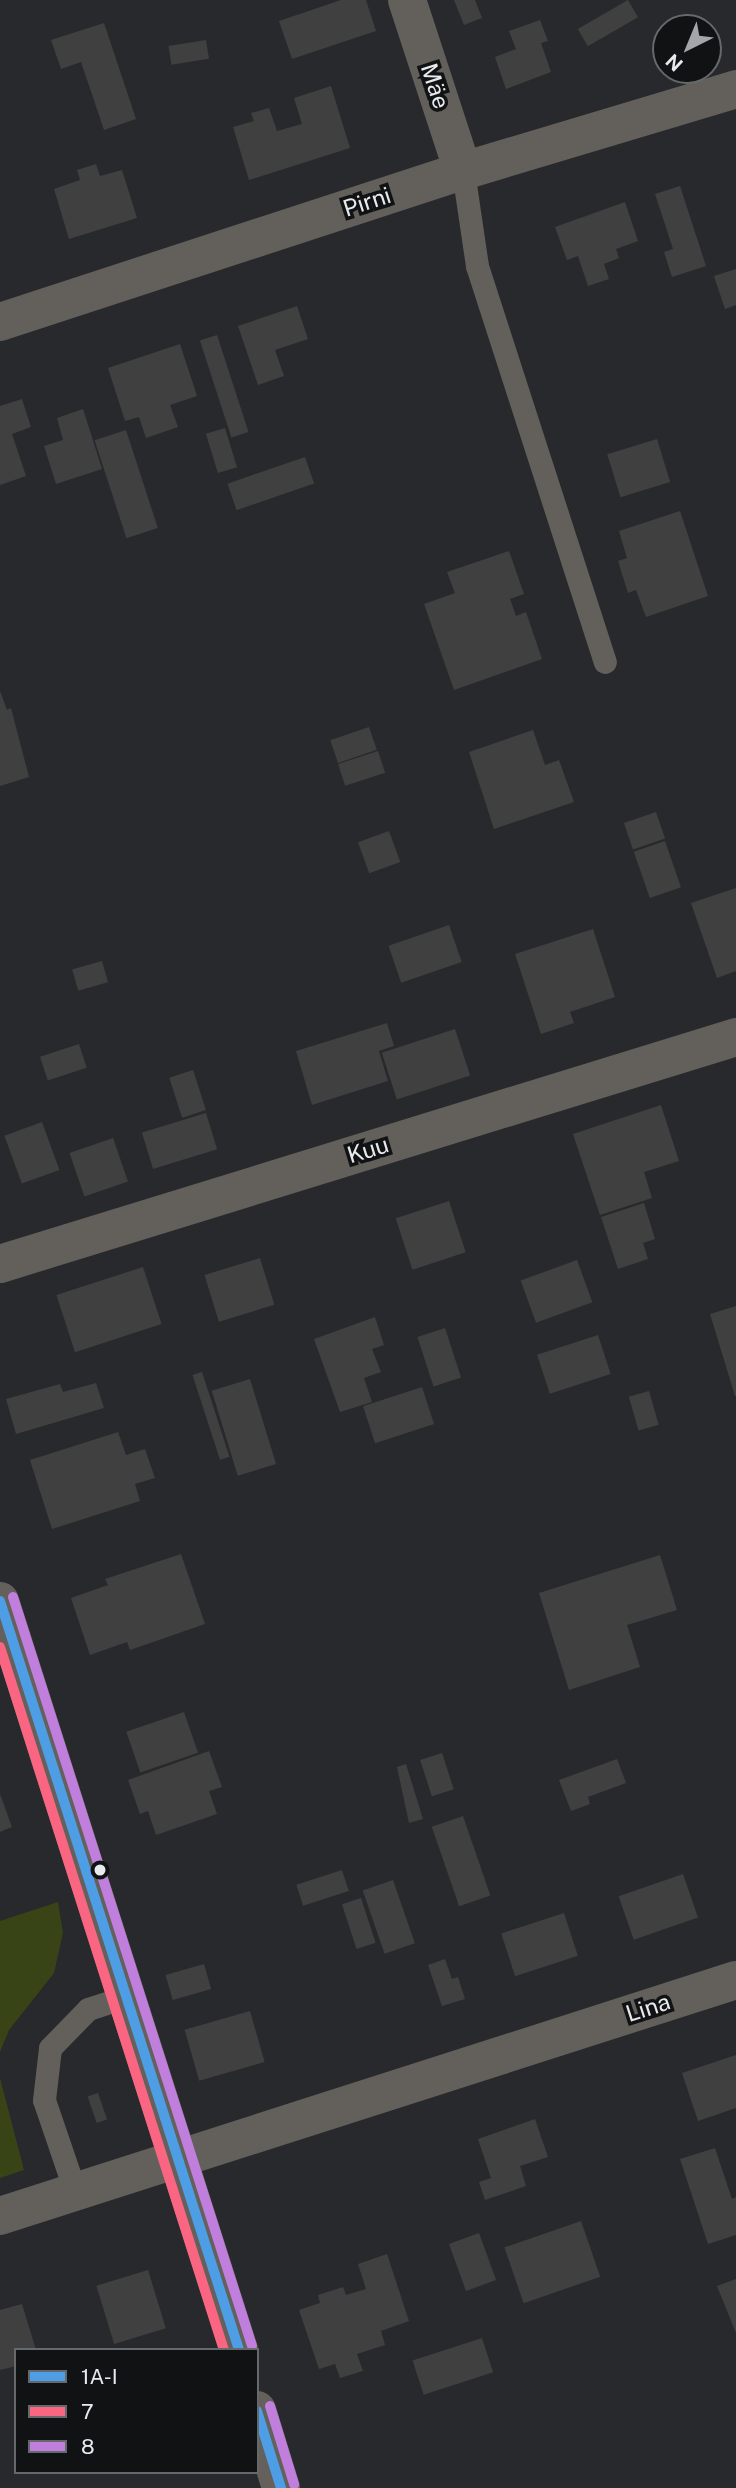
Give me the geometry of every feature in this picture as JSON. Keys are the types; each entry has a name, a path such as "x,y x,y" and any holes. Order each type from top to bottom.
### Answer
{"street":[{"name":"Mäe","path":"407,0 463,171"},
{"name":"Pirni","path":"0,322 463,171 736,89"},
{"name":"Kuu","path":"0,1264 736,1037"},
{"path":"0,1601 124,1997 238,2348"},
{"name":"Lina","path":"0,2216 177,2157 736,1980"},
{"path":"259,2416 281,2488"}],"lane":[{"path":"463,171 477,265 605,662"},
{"path":"75,2191 44,2100 50,2048 88,2009 124,1997"}],"green space":[{"path":"58,1902 63,1933 54,1973 9,2030 0,2052 0,1921"},
{"path":"0,2078 24,2170 0,2178"}],"building":[{"path":"341,0 366,0 376,31 292,59 279,21"},
{"path":"454,0 475,0 482,18 464,25"},
{"path":"628,0 638,17 588,46 578,29"},
{"path":"540,20 548,41 541,43 551,72 506,89 495,57 516,49 509,31"},
{"path":"104,23 136,119 104,130 81,62 61,69 51,40"},
{"path":"206,40 209,59 171,65 168,46"},
{"path":"331,86 350,148 249,180 233,127 254,121 251,113 269,108 277,131 302,124 294,98"},
{"path":"96,164 100,176 122,170 137,218 69,239 54,189 80,180 77,170"},
{"path":"680,186 706,266 672,277 664,252 673,249 655,194"},
{"path":"625,202 638,241 616,249 619,258 604,264 609,279 588,286 578,256 567,260 555,227"},
{"path":"736,269 736,305 725,309 714,276"},
{"path":"297,306 308,339 275,350 284,376 258,385 238,326"},
{"path":"217,335 249,432 231,438 200,341"},
{"path":"180,344 197,396 170,405 178,427 146,438 139,417 125,421 108,368"},
{"path":"22,399 31,427 12,434 26,476 0,485 0,406"},
{"path":"83,409 102,469 56,484 44,446 63,440 57,418"},
{"path":"225,428 237,467 218,473 206,434"},
{"path":"126,430 158,528 126,538 95,440"},
{"path":"657,439 670,482 620,497 607,454"},
{"path":"305,457 314,483 237,510 227,484"},
{"path":"680,511 708,596 646,617 636,590 628,593 618,561 627,558 619,531"},
{"path":"509,551 524,594 510,599 516,616 526,612 542,659 454,690 424,604 455,593 447,572"},
{"path":"0,691 7,710 11,708 29,777 0,786"},
{"path":"369,727 377,750 338,763 330,740"},
{"path":"533,730 545,765 559,760 574,802 494,829 469,752"},
{"path":"378,751 385,773 345,786 338,764"},
{"path":"656,812 665,838 633,850 624,823"},
{"path":"389,831 400,862 369,873 358,842"},
{"path":"665,841 681,887 650,898 634,852"},
{"path":"736,888 736,971 717,978 691,903"},
{"path":"449,925 462,962 401,983 388,946"},
{"path":"593,929 615,997 570,1012 574,1023 541,1034 515,954"},
{"path":"102,961 108,982 78,991 72,970"},
{"path":"387,1023 394,1046 379,1051 388,1081 312,1105 296,1051"},
{"path":"455,1029 470,1076 397,1099 382,1053"},
{"path":"79,1044 87,1068 48,1080 40,1057"},
{"path":"193,1070 206,1110 182,1118 169,1078"},
{"path":"661,1105 679,1161 644,1172 652,1198 600,1215 573,1134"},
{"path":"206,1113 217,1149 153,1169 142,1133"},
{"path":"42,1122 59,1170 22,1184 4,1136"},
{"path":"113,1138 128,1181 84,1196 70,1153"},
{"path":"449,1201 466,1252 412,1270 396,1218"},
{"path":"644,1203 655,1239 643,1243 648,1259 618,1269 601,1217"},
{"path":"260,1258 274,1305 219,1322 205,1275"},
{"path":"577,1260 592,1302 536,1323 521,1281"},
{"path":"143,1267 162,1324 75,1352 56,1295"},
{"path":"736,1306 736,1396 735,1396 710,1314"},
{"path":"375,1317 384,1345 372,1349 381,1372 364,1378 372,1402 340,1412 314,1339"},
{"path":"445,1328 461,1377 433,1386 417,1337"},
{"path":"598,1335 611,1374 550,1394 537,1355"},
{"path":"202,1372 230,1457 220,1460 192,1375"},
{"path":"250,1379 276,1464 238,1476 212,1391"},
{"path":"96,1383 104,1408 16,1434 6,1399 60,1384 63,1392"},
{"path":"422,1387 434,1424 375,1443 363,1406"},
{"path":"649,1391 659,1425 638,1430 629,1397"},
{"path":"118,1432 126,1455 145,1449 155,1478 135,1484 140,1501 52,1529 30,1460"},
{"path":"181,1554 205,1624 130,1650 127,1642 90,1655 71,1598 108,1585 105,1579"},
{"path":"660,1555 677,1610 627,1625 640,1667 569,1690 539,1593"},
{"path":"184,1712 198,1753 140,1773 126,1732"},
{"path":"209,1751 222,1787 209,1791 217,1814 156,1835 148,1811 140,1814 128,1780"},
{"path":"442,1753 454,1789 432,1796 420,1760"},
{"path":"617,1759 626,1783 588,1797 590,1804 571,1811 559,1780"},
{"path":"406,1764 423,1819 409,1823 397,1767"},
{"path":"0,1794 12,1827 0,1832"},
{"path":"463,1816 490,1895 459,1906 432,1827"},
{"path":"342,1870 349,1891 303,1906 296,1885"},
{"path":"683,1874 698,1917 634,1940 619,1896"},
{"path":"393,1880 415,1943 385,1954 363,1890"},
{"path":"361,1898 376,1943 357,1949 342,1904"},
{"path":"564,1913 578,1956 515,1976 501,1933"},
{"path":"445,1959 452,1979 458,1977 465,1999 442,2006 428,1965"},
{"path":"204,1964 211,1989 173,2000 166,1975"},
{"path":"250,2011 265,2062 199,2081 185,2030"},
{"path":"736,2055 736,2108 698,2121 682,2073"},
{"path":"98,2093 107,2119 97,2123 88,2097"},
{"path":"535,2119 548,2157 520,2166 526,2186 485,2200 479,2182 491,2178 478,2139"},
{"path":"715,2148 732,2199 736,2197 736,2235 708,2244 680,2159"},
{"path":"581,2221 600,2277 524,2303 504,2247"},
{"path":"479,2233 496,2280 466,2291 449,2244"},
{"path":"387,2254 409,2321 381,2331 385,2345 357,2354 363,2371 340,2378 335,2364 319,2369 299,2310 320,2303 318,2295 343,2287 346,2295 366,2289 358,2264"},
{"path":"148,2270 166,2328 114,2344 96,2286"},
{"path":"736,2279 736,2333 717,2286"},
{"path":"22,2304 35,2348 14,2348 14,2366 0,2370 0,2310"},
{"path":"482,2338 493,2372 424,2395 413,2361"}],"transit line":[{"name":"8","path":"13,1597 252,2346"},
{"name":"1A-I","path":"0,1601 238,2348"},
{"name":"7","path":"0,1647 223,2348"},
{"name":"8","path":"270,2406 294,2484"},
{"name":"1A-I","path":"259,2417 281,2488"}]}
